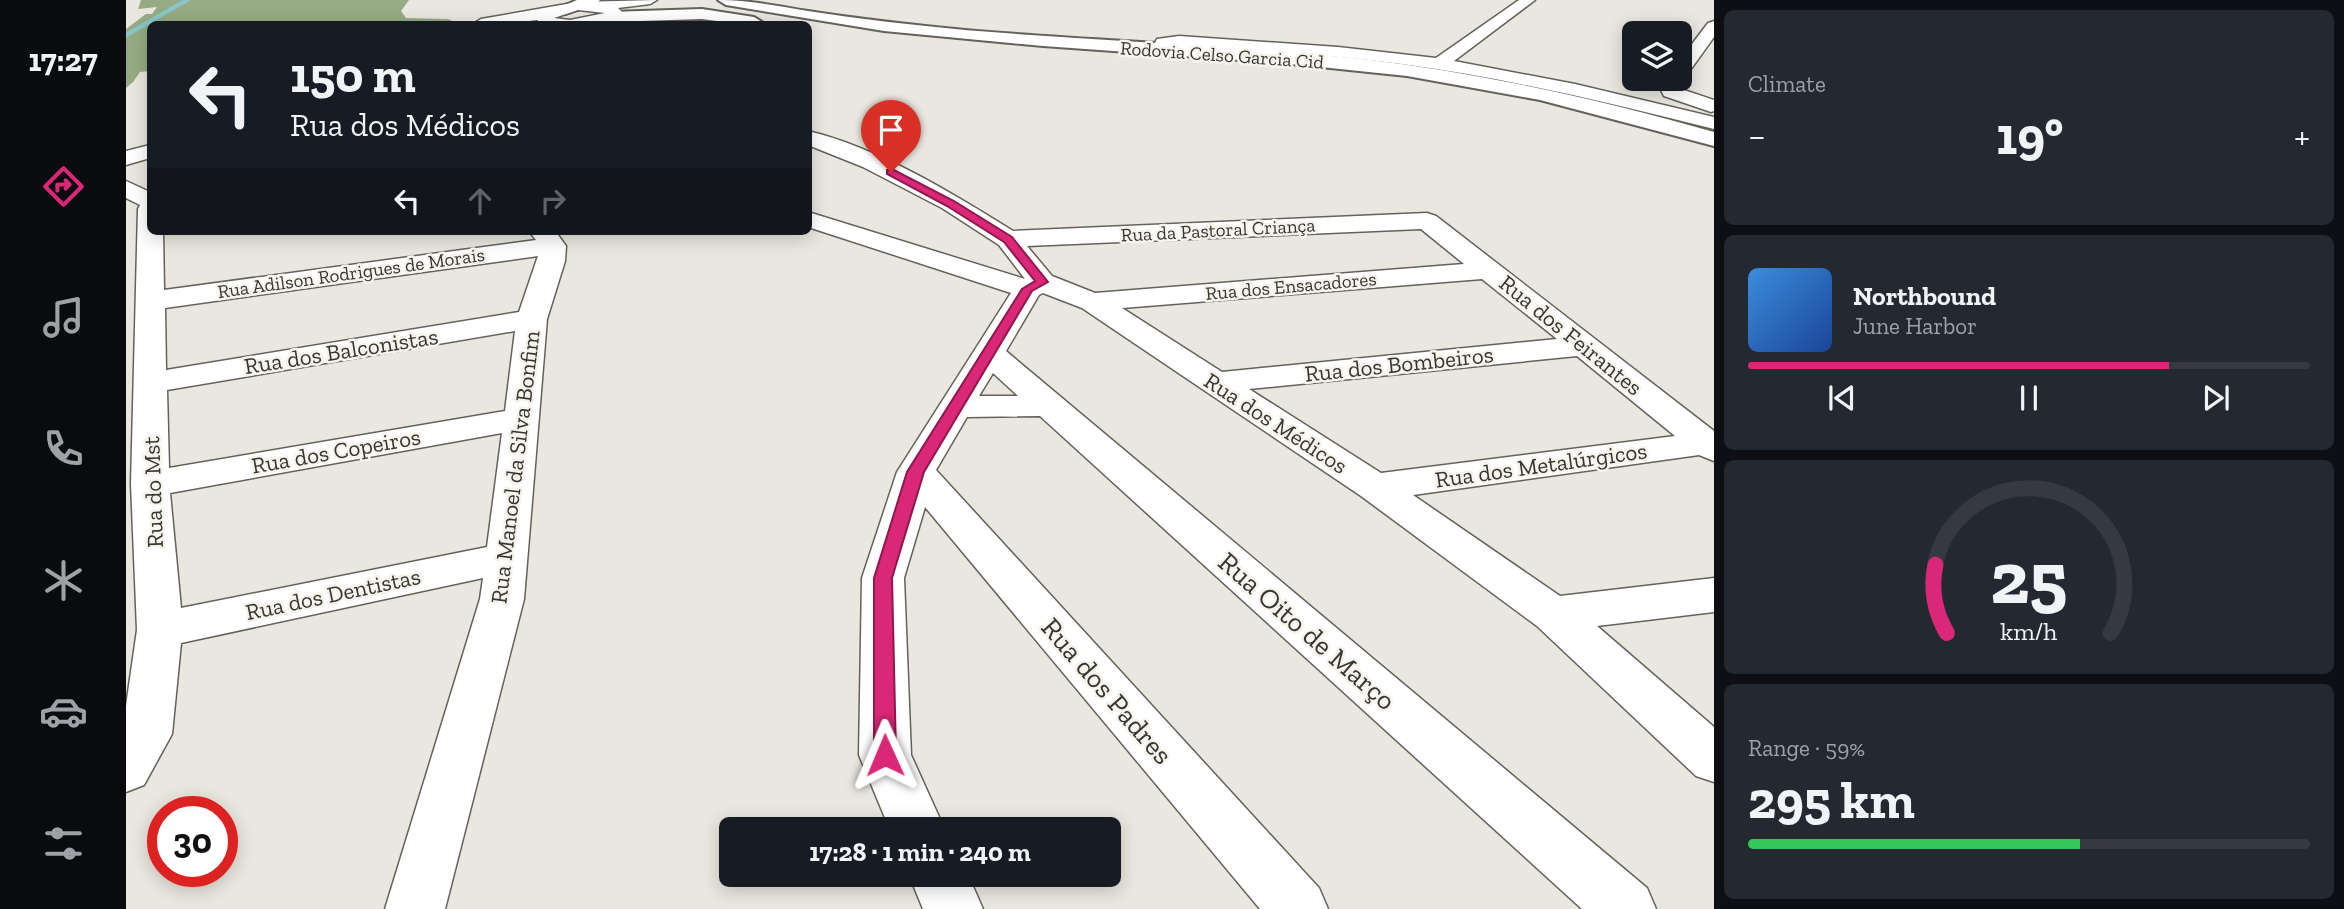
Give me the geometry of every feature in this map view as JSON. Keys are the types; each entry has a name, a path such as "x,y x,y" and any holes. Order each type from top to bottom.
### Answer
{"highway":[{"name":"Rodovia Celso Garcia Cid","path":"726,0 898,30 1364,65 1440,76 1557,99 1714,139"},
{"name":"Rodovia Celso Garcia Cid","path":"753,0 860,20 958,30 1323,55 1426,67 1598,101 1714,130"},
{"path":"796,0 804,5 830,11 958,30"},
{"path":"561,19 593,3"},
{"path":"620,18 702,14 750,21"},
{"path":"812,31 979,44 1087,46"}],"street":[{"path":"593,3 649,0"},
{"path":"599,21 620,18 663,0"},
{"path":"1439,64 1528,0"},
{"path":"593,3 620,18"},
{"path":"532,21 561,19"},
{"path":"1692,56 1714,26"},
{"path":"1163,43 1179,41 1335,51 1439,64 1559,87 1714,123"},
{"path":"1670,91 1714,107"},
{"path":"812,138 871,162 951,203 1008,239 1035,285 988,352 916,472 883,578 885,755 912,817"},
{"path":"126,158 147,153"},
{"name":"Rua dos Médicos","path":"812,220 1093,302 1375,487 1553,614 1714,760"},
{"name":"Rua da Pastoral Criança","path":"1008,239 1427,221"},
{"name":"Rua dos Feirantes","path":"1427,221 1710,446"},
{"name":"Rua do Mst","path":"126,768 147,734 160,631 150,484 148,235"},
{"name":"Rua Adilson Rodrigues de Morais","path":"149,301 547,238"},
{"name":"Rua Manoel da Silva Bonfim","path":"415,909 502,599 532,319 551,261 547,238"},
{"name":"Rua dos Ensacadores","path":"1093,302 1490,270"},
{"name":"Rua dos Balconistas","path":"149,383 532,319"},
{"name":"Rua dos Bombeiros","path":"1213,383 1585,346"},
{"name":"Rua Oito de Março","path":"988,352 1626,909"},
{"path":"956,407 1049,406"},
{"name":"Rua dos Copeiros","path":"150,484 521,419"},
{"name":"Rua dos Metalúrgicos","path":"1375,487 1710,446"},
{"name":"Rua dos Padres","path":"916,472 1298,909"},
{"name":"Rua dos Dentistas","path":"160,631 506,558"},
{"path":"1553,614 1714,595"},
{"path":"943,887 953,909"}],"green space":[{"path":"141,0 409,0 401,11 406,18 453,21 147,21 147,71 140,72 126,88 126,29 146,14 152,14 157,7 138,9"}],"waterway":[{"path":"150,21 187,0"},
{"path":"126,35 147,23"}],"route":[{"path":"885,755 883,578 916,472 1028,289 1042,282 1008,239 951,203 891,172"}]}
